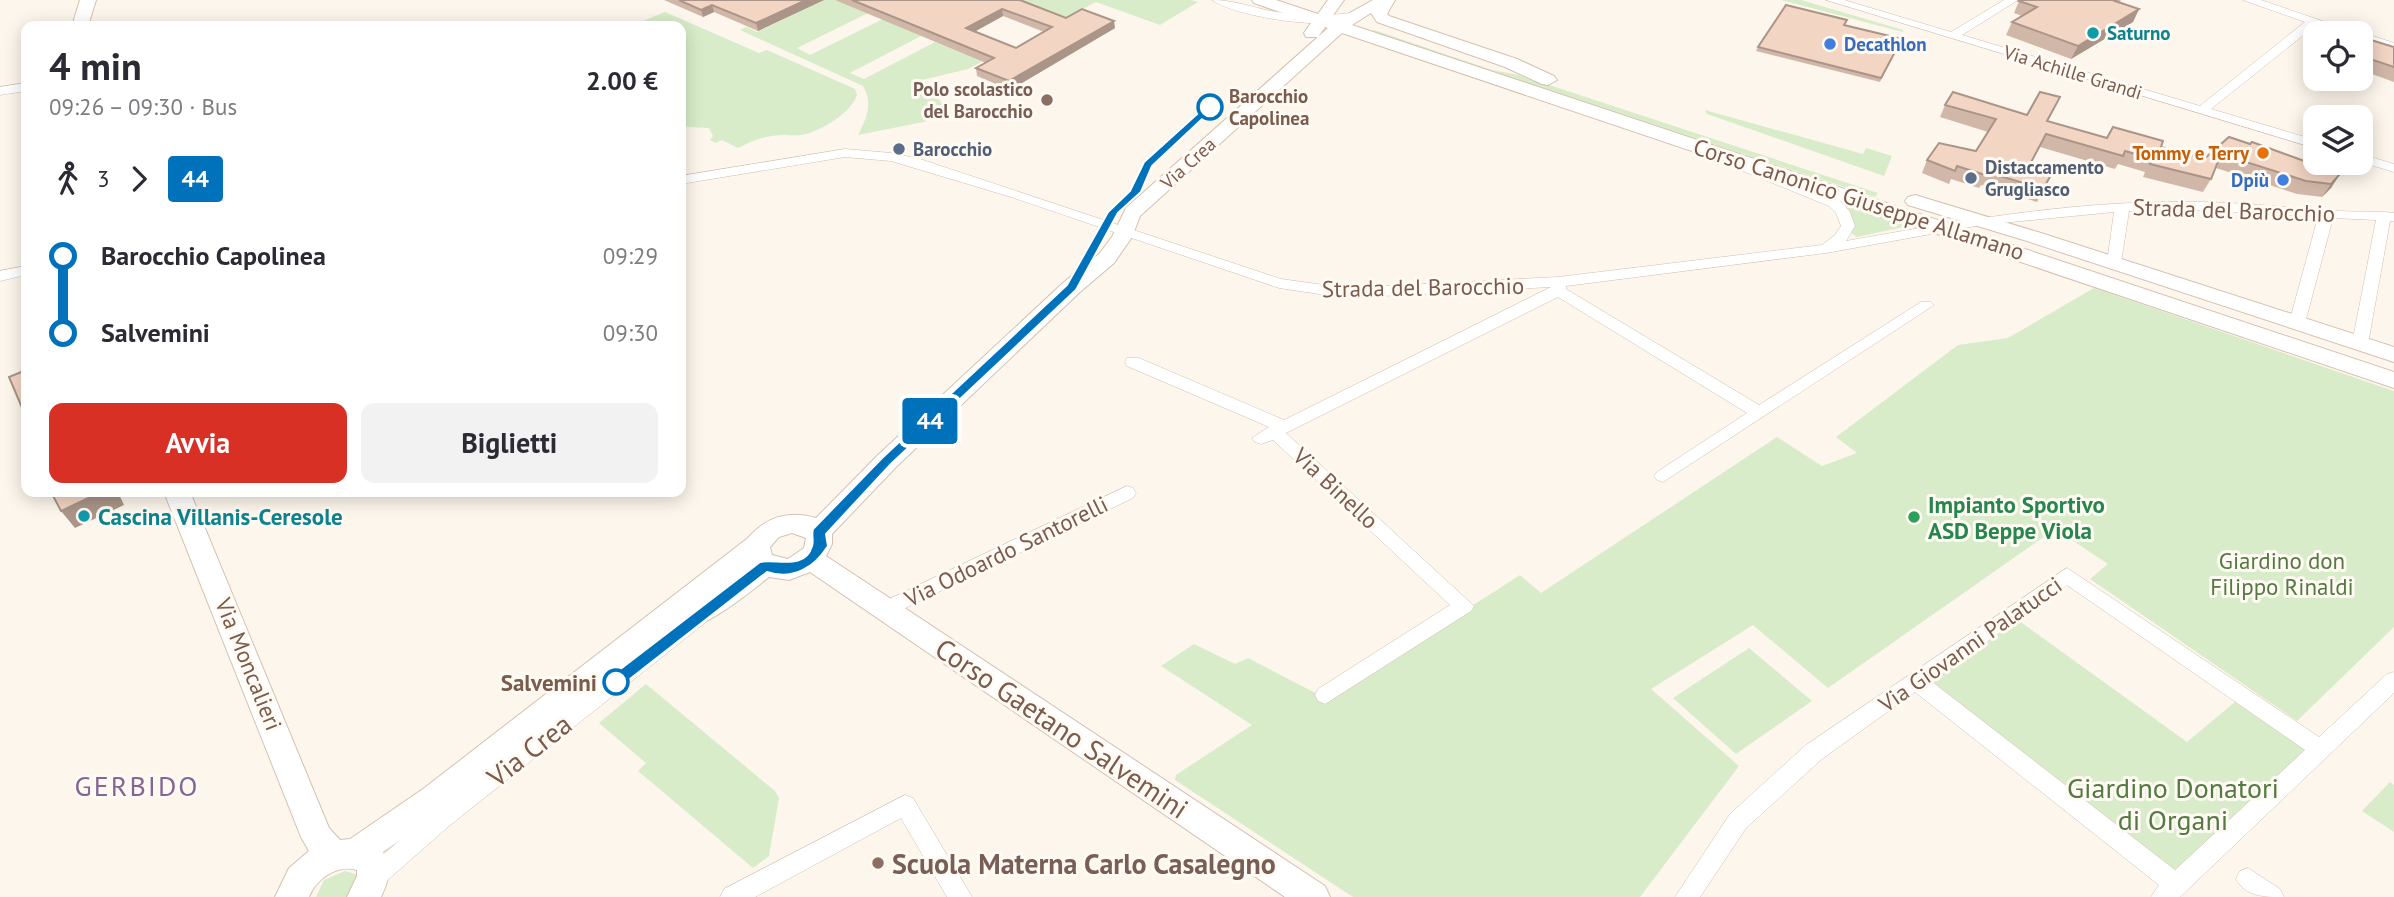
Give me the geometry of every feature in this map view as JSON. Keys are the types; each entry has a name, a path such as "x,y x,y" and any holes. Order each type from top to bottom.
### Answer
{"street":[{"path":"82,21 88,0"},
{"name":"Corso Canonico Giuseppe Allamano","path":"1218,0 1263,14 1328,10 1707,149 2394,380"},
{"name":"Corso Canonico Giuseppe Allamano","path":"1260,0 1328,10 2394,355"},
{"path":"1386,0 1378,15 1383,19 1511,63 1548,80"},
{"name":"Via Crea","path":"810,538 887,461 1072,287 1096,268 1116,229 1328,10 1386,0"},
{"name":"Via Achille Grandi","path":"1832,0 2303,140"},
{"path":"1952,36 2012,0"},
{"path":"2249,0 2314,21"},
{"path":"2202,110 2303,30"},
{"path":"2373,40 2394,47"},
{"path":"0,91 21,88"},
{"path":"1707,149 1751,171 1804,189 1834,203 1843,212 1848,226 1842,238 1826,249"},
{"name":"Strada del Barocchio","path":"686,179 820,156 868,153 915,162 1267,280 1311,290 1378,293 1559,286 1826,249 1940,226 2122,207 2204,206 2389,216"},
{"path":"2373,162 2394,168"},
{"path":"2113,263 2122,207"},
{"path":"2297,323 2326,219 2325,213"},
{"path":"2360,344 2389,216"},
{"path":"0,276 21,272"},
{"path":"1559,286 1759,413"},
{"name":"Strada del Barocchio","path":"1273,432 1559,286"},
{"path":"1663,476 1926,305"},
{"path":"1133,362 1273,432"},
{"name":"Via Binello","path":"1273,432 1464,606 1325,695"},
{"name":"Via Odoardo Santorelli","path":"886,609 1127,493"},
{"name":"Via Moncalieri","path":"179,497 347,864"},
{"path":"780,525 810,538 793,568 773,569 761,555 770,530 780,525"},
{"name":"Corso Gaetano Salvemini","path":"810,538 886,609 1310,896"},
{"name":"Via Crea","path":"347,864 441,819 720,599 761,555"},
{"name":"Via Crea","path":"347,864 625,652 662,618 761,555"},
{"name":"Via Giovanni Palatucci","path":"1687,897 1738,821 1814,752 2067,575 2320,749"},
{"name":"Via Crea","path":"625,652 720,599"},
{"path":"1916,681 2169,891 2394,680"},
{"path":"732,897 905,806 960,897"},
{"path":"292,897 300,878 347,864"},
{"path":"2248,879 2272,897"}],"green space":[{"path":"824,0 835,0 868,13 797,48 810,55 883,19 923,35 850,73 864,79 935,42 983,61 968,69 922,80 953,116 858,135 868,110 868,98 863,86 740,30 746,27 757,32"},
{"path":"1013,0 1198,2 1160,25 1096,2 1058,22"},
{"path":"1781,0 1801,0 1903,32"},
{"path":"665,12 686,21 643,21"},
{"path":"686,21 759,53 767,50 855,89 857,95 842,115 825,126 799,135 766,137 738,148 722,140 716,143 710,140 713,136 709,128 688,127"},
{"path":"1374,30 1878,193 1875,197 1371,32"},
{"path":"1705,110 1863,154 1866,148 1892,156 1884,176 1707,114"},
{"path":"1845,204 1908,226 1857,237 1852,234 1853,221 1843,207"},
{"name":"Giardino don Filippo Rinaldi","path":"2094,288 2394,391 2394,627 2297,721 2090,579 2108,564 2055,529 1828,688 1753,625 1651,689 1739,766 1640,897 1353,897 1175,780 1176,775 1252,725 1161,666 1194,644 1235,664 1248,658 1327,699 1520,575 1541,593 1777,437 1822,466 1857,453 1836,437 1958,345 2008,338"},
{"name":"Giardino Donatori di Organi","path":"2011,615 2187,742 2242,696 2320,749 2177,886 1917,682"},
{"path":"1749,648 1812,701 1736,754 1673,698"},
{"path":"646,684 775,791 779,798 769,856 753,868 638,771 646,763 599,723"},
{"path":"2390,782 2394,785 2394,832 2362,811"},
{"path":"345,871 358,878 349,897 316,897 324,880"}],"building":[{"path":"679,0 806,0 756,23 712,5 701,10"},
{"path":"852,0 1020,0 1066,18 1082,9 1114,21 1009,81 976,68 994,58","holes":["1002,9 1052,27 1016,48 966,28"]},
{"name":"Saturno","path":"2117,0 2115,1 2139,9 2078,46 2012,22 2037,7 2019,1"},
{"name":"Decathlon","path":"1786,5 1847,20 1844,25 1902,39 1881,78 1758,47"},
{"path":"2373,41 2394,47 2394,67 2373,60"},
{"path":"1953,92 2027,115 2040,92 2060,97 2047,121 2107,138 2113,127 2163,141 2161,147 2204,159 2229,137 2250,144 2252,142 2303,161 2303,175 2339,175 2331,184 2306,181 2221,154 2211,179 2150,164 2153,159 2125,151 2123,156 2046,134 2028,168 2051,175 2043,189 1987,172 1985,175 1957,166 1955,171 1927,160 1939,143 1976,151 1996,119 1945,105"},
{"path":"21,372 21,405 9,377"},
{"path":"54,497 90,497 61,511"}],"bus line":[{"name":"44","path":"616,682 765,566 783,570 803,565 811,559 820,546 818,533 887,461 1072,287 1114,212 1135,192 1147,164 1210,107"}],"place":[{"name":"Saturno","path":"2093,33"},
{"name":"Decathlon","path":"1830,44"},
{"name":"Polo scolastico del Barocchio","path":"1047,100"},
{"name":"Barocchio Capolinea","path":"1210,107"},
{"name":"Barocchio","path":"899,149"},
{"name":"Tommy e Terry","path":"2263,153"},
{"name":"Distaccamento Grugliasco","path":"1971,178"},
{"name":"Dpiù","path":"2283,180"},
{"name":"Cascina Villanis-Ceresole","path":"84,516"},
{"name":"Impianto Sportivo ASD Beppe Viola","path":"1914,517"},
{"name":"Salvemini","path":"616,682"},
{"name":"Scuola Materna Carlo Casalegno","path":"878,863"}],"district":[{"name":"GERBIDO","path":"137,785"}]}
